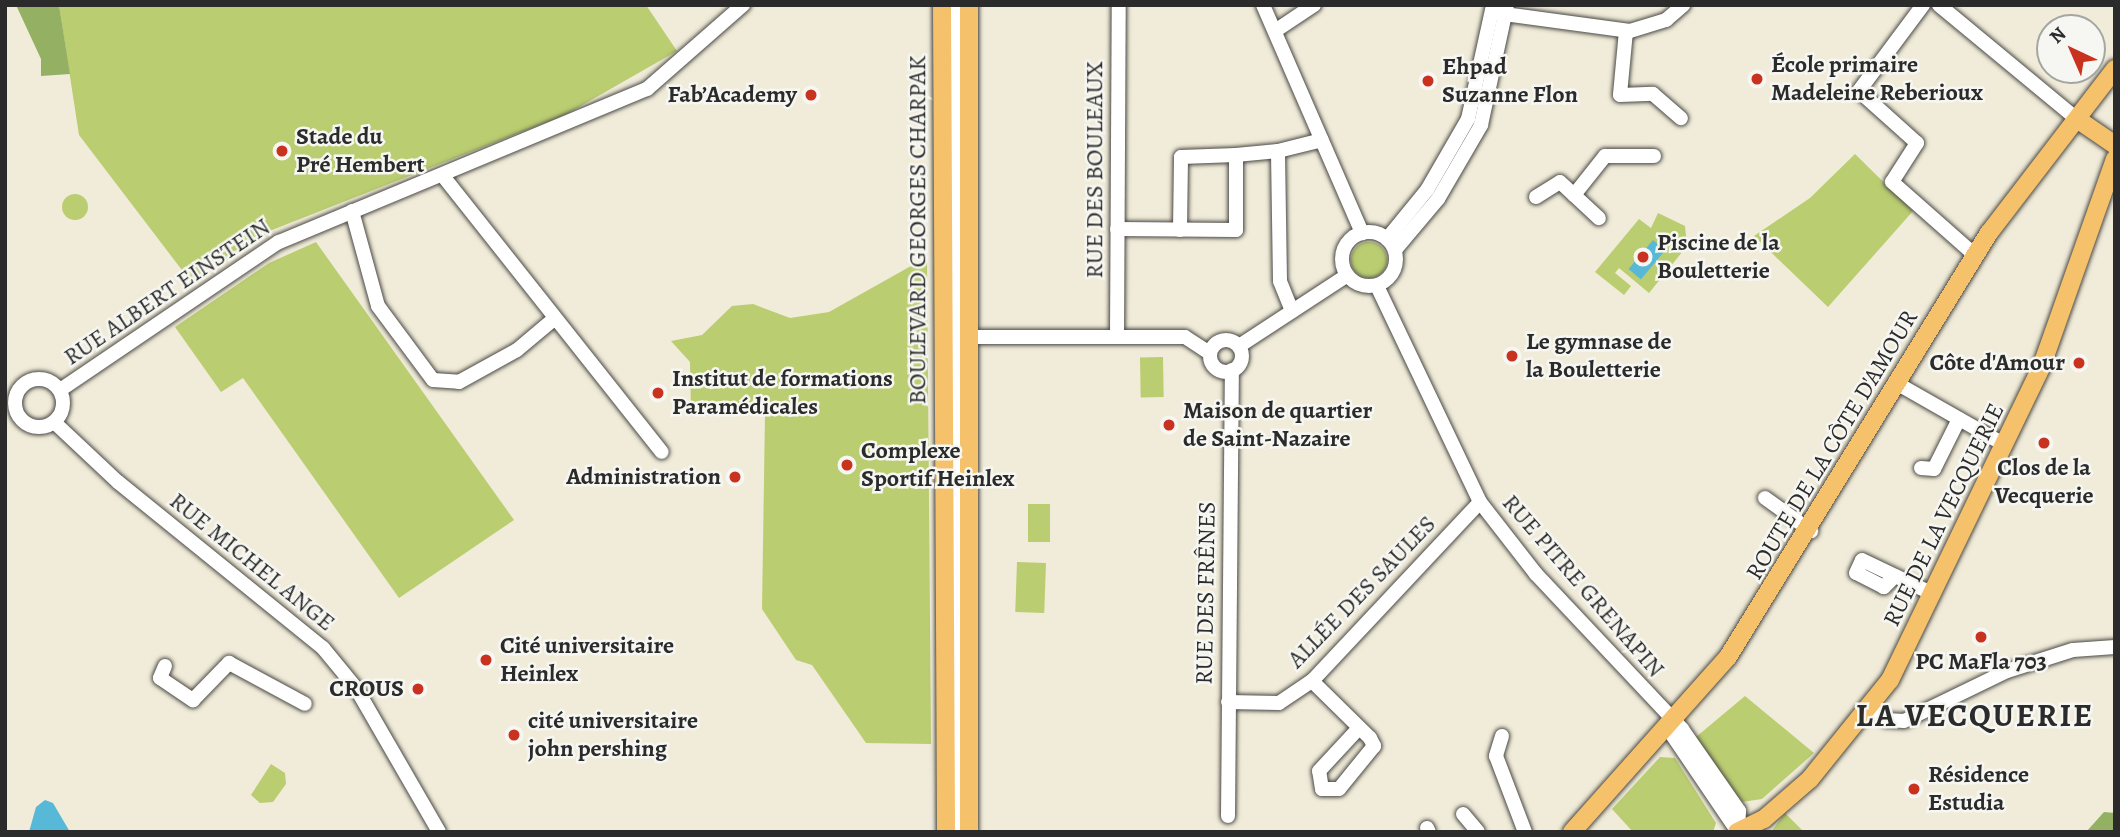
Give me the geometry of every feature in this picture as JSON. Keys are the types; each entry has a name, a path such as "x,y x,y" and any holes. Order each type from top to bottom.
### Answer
{"main road":[{"name":"BOULEVARD GEORGES CHARPAK","path":"942,5 946,832"},
{"name":"BOULEVARD GEORGES CHARPAK","path":"969,5 969,832"},
{"name":"ROUTE DE LA CÔTE D'AMOUR","path":"1572,832 1728,657 1811,531 1976,256 2115,69"},
{"path":"2077,119 2115,145"},
{"name":"RUE DE LA VECQUERIE","path":"1738,832 1764,819 1810,779 1871,709 1934,594 2056,333 2114,162"}],"street":[{"name":"RUE ALBERT EINSTEIN","path":"60,390 242,263 352,211 443,176 647,89 694,55 743,5"},
{"path":"955,5 957,832"},
{"name":"RUE DES BOULEAUX","path":"1117,336 1119,5"},
{"path":"1264,5 1362,233 1391,244"},
{"path":"1275,31 1314,5"},
{"path":"1362,233 1343,250 1346,276 1360,286 1377,286 1391,275 1391,244 1427,190 1468,119 1499,9 1626,30 1651,27 1683,5"},
{"path":"1923,5 1858,91 1917,143 1892,182 1976,256"},
{"path":"1939,5 2077,119"},
{"path":"1626,30 1620,95 1653,94 1681,118"},
{"path":"1180,230 1181,157 1278,151 1322,140"},
{"path":"1278,151 1280,281 1292,311"},
{"path":"1117,229 1236,230 1236,155"},
{"path":"1574,195 1605,156 1654,156"},
{"path":"443,176 662,452"},
{"path":"1536,197 1560,182 1599,218"},
{"path":"352,211 379,306 433,380 459,382 517,349 554,319"},
{"path":"1239,346 1346,276"},
{"name":"RUE PITRE GRENAPIN","path":"1377,286 1480,502 1671,722 1682,729 1739,811 1738,832"},
{"path":"968,337 1188,337 1210,353 1215,367 1232,370 1241,358 1239,346"},
{"path":"1210,353 1223,340 1239,346"},
{"name":"RUE DES FRÊNES","path":"1228,817 1232,370"},
{"path":"39,379 60,390 62,412 54,422 38,427 19,416 11,390 39,379"},
{"path":"1898,384 2005,445"},
{"path":"5,425 19,416"},
{"path":"1920,468 1934,469 1959,419"},
{"name":"RUE MICHEL ANGE","path":"54,422 117,482 323,648 356,688 439,832"},
{"path":"1765,498 1811,531"},
{"name":"ALLÉE DES SAULES","path":"1228,702 1279,702 1311,681 1480,502"},
{"path":"1895,576 1934,594"},
{"path":"1871,709 1887,720 1904,720 2007,671 2073,650 2115,647"},
{"path":"165,666 160,678 193,700 231,663 305,704"},
{"path":"1311,681 1359,728 1374,746 1372,754 1339,789 1322,789 1319,771 1359,728"},
{"path":"1502,736 1496,756 1525,832"},
{"path":"1463,814 1479,832"}],"green space":[{"path":"16,5 59,5 70,74 41,76 41,59"},
{"name":"Stade du Pré Hembert","path":"59,5 646,5 677,51 565,115 272,230 191,282 79,135"},
{"path":"1855,154 1913,211 1828,307 1754,236 1810,198"},
{"path":"75,194 84,198 88,207 84,216 75,220 66,216 62,207 66,198"},
{"name":"Piscine de la Bouletterie","path":"1658,213 1685,226 1687,246 1649,293 1619,268 1615,273 1631,286 1624,295 1595,272 1639,219 1651,228"},
{"path":"316,242 514,520 399,598 243,378 221,392 175,327 269,263"},
{"path":"1369,242 1382,247 1387,260 1382,273 1369,278 1356,273 1351,260 1356,247"},
{"name":"Complexe Sportif Heinlex","path":"927,257 931,744 866,743 812,665 796,660 762,609 765,414 691,416 690,362 671,341 702,335 732,306 753,304 790,318 829,312"},
{"path":"1140,357 1163,357 1164,397 1141,397"},
{"path":"1028,504 1050,504 1050,542 1028,542"},
{"path":"1017,562 1046,563 1044,613 1015,612"},
{"path":"1745,696 1814,753 1762,799 1742,802 1696,737"},
{"path":"1660,757 1675,758 1716,823 1713,832 1633,832 1612,809"},
{"path":"271,764 285,773 286,784 273,802 260,803 251,795"},
{"path":"2104,812 2115,813 2115,832 2086,832"},
{"path":"1785,813 1804,832 1771,832"}],"water":[{"path":"1653,240 1665,250 1641,279 1629,269"},
{"path":"45,800 53,803 70,832 29,832 36,807"}],"place":[{"name":"École primaire Madeleine Reberioux","path":"1757,79"},
{"name":"Ehpad Suzanne Flon","path":"1428,81"},
{"name":"Fab’Academy","path":"811,95"},
{"name":"Stade du Pré Hembert","path":"282,151"},
{"name":"Piscine de la Bouletterie","path":"1643,257"},
{"name":"Le gymnase de la Bouletterie","path":"1512,356"},
{"name":"Côte d'Amour","path":"2079,363"},
{"name":"Institut de formations Paramédicales","path":"658,393"},
{"name":"Maison de quartier de Saint-Nazaire","path":"1169,425"},
{"name":"Clos de la Vecquerie","path":"2044,443"},
{"name":"Complexe Sportif Heinlex","path":"847,465"},
{"name":"Administration","path":"735,477"},
{"name":"PC MaFla 703","path":"1981,637"},
{"name":"Cité universitaire Heinlex","path":"486,660"},
{"name":"CROUS","path":"418,689"},
{"name":"cité universitaire john pershing","path":"514,735"},
{"name":"Résidence Estudia","path":"1914,789"}],"district":[{"name":"LA VECQUERIE","path":"1975,715"}]}
